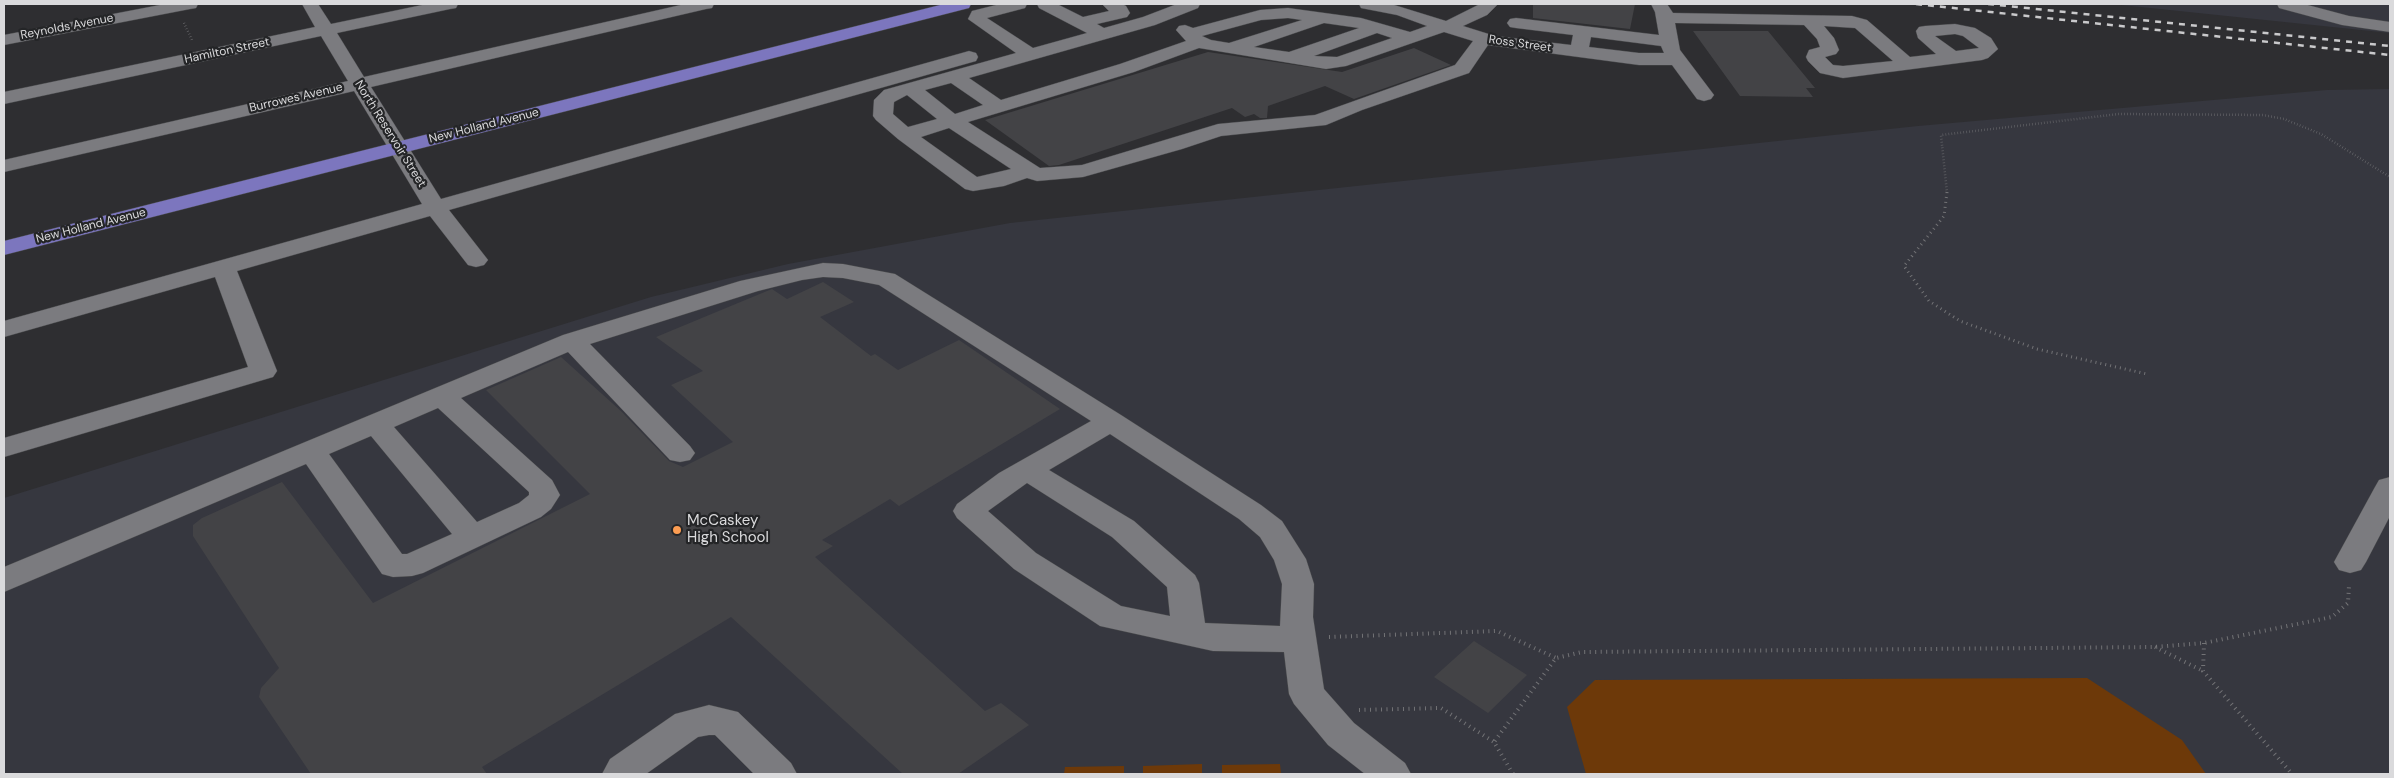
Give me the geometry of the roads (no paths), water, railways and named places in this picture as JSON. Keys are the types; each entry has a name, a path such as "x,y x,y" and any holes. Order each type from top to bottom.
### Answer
{"main road":[{"name":"New Holland Avenue","path":"4,248 963,4"}],"street":[{"name":"North Reservoir Street","path":"310,4 435,207 476,260"},
{"name":"Hamilton Street","path":"4,98 450,4"},
{"name":"Burrowes Avenue","path":"4,166 706,4"},
{"path":"1019,4 978,15 977,19 1034,53 1089,80"},
{"path":"1045,4 1127,68"},
{"path":"1028,172 1004,179 973,184 905,135 883,116 884,100 891,94 910,88 1034,53 1121,13 1120,10 1110,4"},
{"path":"1150,4 1168,14 1194,38 1229,48 1333,63 1445,26 1484,8"},
{"path":"1080,32 1102,34 1168,14 1192,4"},
{"name":"Ross Street","path":"1372,4 1484,38 1639,59 1678,59"},
{"path":"1450,4 1484,8"},
{"path":"2285,4 2348,21 2390,27"},
{"name":"Reynolds Avenue","path":"4,40 181,5"},
{"path":"1704,95 1671,50 1662,11 1852,21 1861,24 1903,60 1903,63"},
{"path":"905,135 1170,54 1194,38 1271,13 1328,18 1376,28 1411,38"},
{"path":"1229,48 1328,18"},
{"path":"1808,20 1825,38 1830,50 1816,54 1815,57 1827,68 1843,72 1898,66 1903,63 1952,57"},
{"path":"1516,23 1670,42"},
{"path":"1123,28 1170,54"},
{"path":"1288,58 1376,28"},
{"path":"1579,52 1583,31"},
{"path":"910,88 952,121 1028,172 1037,175 1083,171 1176,145 1218,130 1319,121 1355,106 1462,69 1484,38"},
{"path":"4,329 969,57"},
{"path":"995,64 1044,94"},
{"path":"954,76 999,107"},
{"path":"4,448 263,371 223,267"},
{"path":"4,580 572,341 772,279 823,270 858,272 886,279 1111,421 1250,512 1271,529 1290,559 1298,584 1296,617 1307,694 1341,734 1392,774"},
{"path":"572,341 680,453"},
{"path":"311,450 393,566 412,565 530,510 540,502 545,495 541,487 441,395"},
{"path":"1111,421 1010,480 968,511 1025,561 1112,617 1213,638 1299,639"},
{"path":"375,423 472,537"},
{"path":"1027,470 1123,530 1183,583 1189,633"},
{"path":"2350,562 2390,487"},
{"path":"621,774 623,770 688,724 709,720 725,722 778,774"}],"railway":[{"path":"1916,4 2390,55"},
{"path":"1988,4 2390,46"}],"place":[{"name":"McCaskey High School","path":"677,530"}]}
